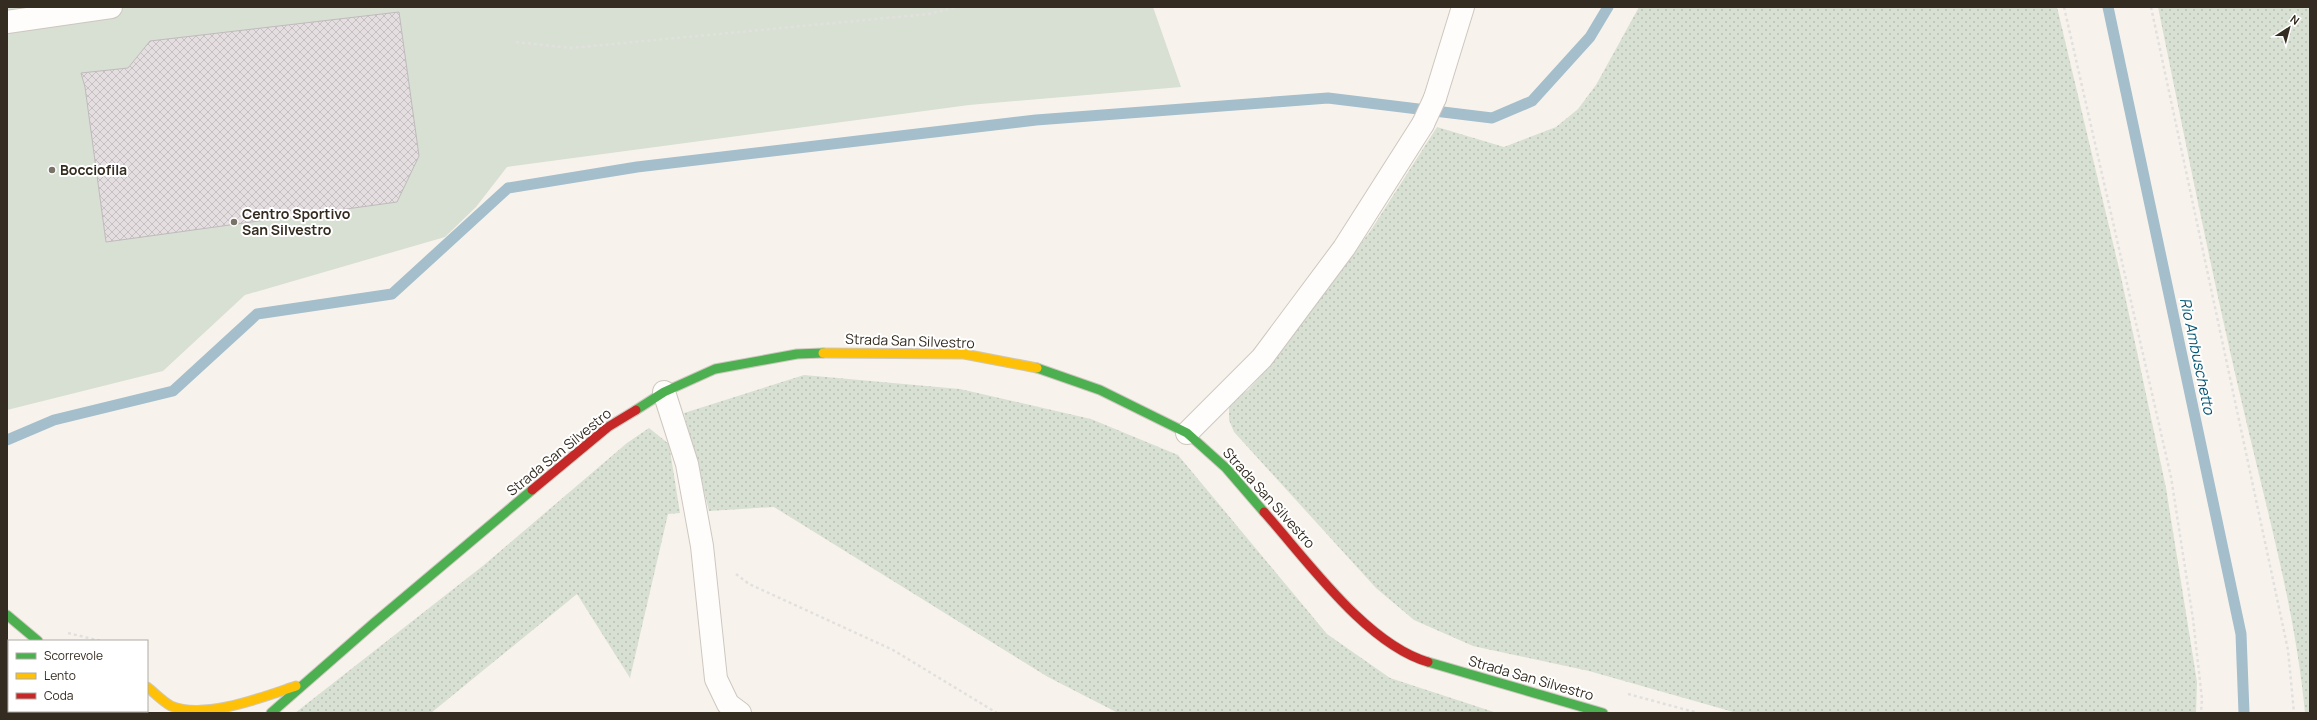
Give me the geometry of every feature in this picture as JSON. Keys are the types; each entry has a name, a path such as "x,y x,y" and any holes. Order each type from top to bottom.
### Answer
{"street":[{"path":"7,22 111,7"},
{"path":"1187,433 1262,358 1344,248 1423,124 1434,98 1463,7"},
{"name":"Strada San Silvestro","path":"271,713 304,683 608,427 664,392 715,368 797,354 874,352 964,354 1038,368 1100,390 1187,433 1226,468 1355,616 1387,643 1423,661 1596,712"},
{"path":"664,392 687,464 702,546 716,679 728,704 740,713"},
{"path":"7,615 37,640"},
{"name":"Strada San Silvestro","path":"148,688 174,707 198,709 243,704 304,683"},
{"path":"148,693 156,708"}],"path":[{"path":"516,42 571,48 930,14 957,7"},
{"path":"2064,7 2171,477 2193,619 2202,699 2201,713"},
{"path":"2151,7 2288,650 2294,713"},
{"path":"702,546 749,584 893,650 997,713"},
{"path":"1622,693 1698,713"}],"green space":[{"name":"Centro Sportivo San Silvestro","path":"7,7 1153,7 1181,87 969,105 507,167 476,207 445,237 245,295 163,371 7,410"},
{"path":"1639,7 2057,7 2121,277 2166,488 2197,682 2196,713 1737,713 1589,671 1473,646 1414,620 1376,588 1234,432 1229,420 1229,407 1237,397 1248,390 1267,369 1371,230 1437,127 1504,147 1556,127 1578,109 1596,85"},
{"path":"2158,7 2310,7 2310,713 2305,713 2296,642 2282,572 2225,326"},
{"path":"804,375 960,389 1091,419 1178,455 1327,634 1390,678 1497,713 1118,713 1048,677 774,507 709,511 684,413"},
{"path":"649,428 669,444 680,513 668,514 630,678 577,594 431,713 295,713 484,565 627,443"}],"building":[{"path":"399,12 419,156 397,202 106,242 85,87 81,73 128,68 150,41"}],"waterway":[{"path":"7,440 54,420 173,391 257,314 392,294 508,188 637,167 1036,120 1328,98 1492,118 1532,101 1590,37 1608,7"},
{"name":"Rio Ambuschetto","path":"2108,7 2241,634 2244,713"}],"traffic: fast":[{"path":"636,410 664,392 715,369 797,354 823,353"},
{"path":"1037,368 1100,390 1187,433 1226,468 1264,512"},
{"path":"271,713 374,623 532,490"},
{"path":"7,615 37,640"},
{"path":"1428,662 1603,713"}],"traffic: slow":[{"path":"823,353 964,354 1037,368"},
{"path":"148,688 171,706 185,710 200,710 217,709 251,701 296,686"}],"traffic: jam":[{"path":"532,490 608,427 636,410"},
{"path":"1264,512 1318,576 1360,619 1382,638 1405,652 1428,662"}],"place":[{"name":"Bocciofila","path":"52,170"},
{"name":"Centro Sportivo San Silvestro","path":"234,222"}]}
